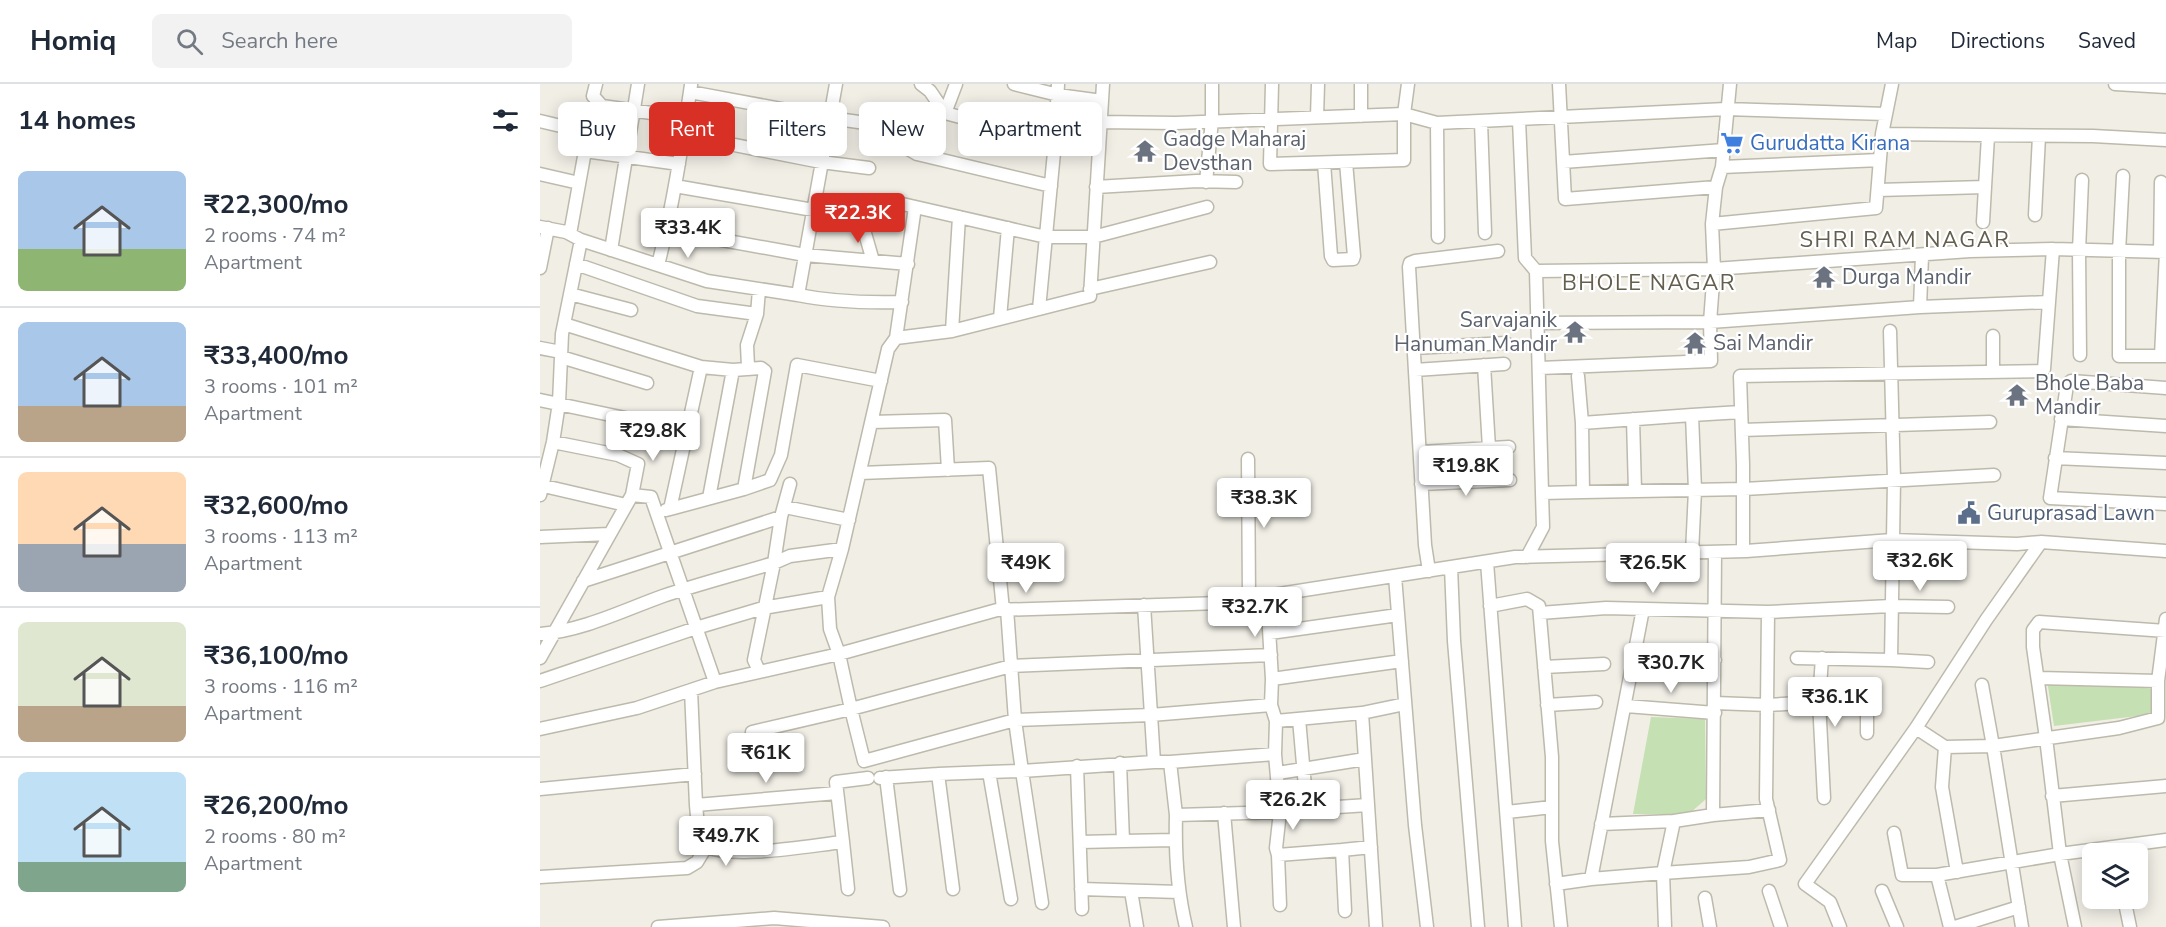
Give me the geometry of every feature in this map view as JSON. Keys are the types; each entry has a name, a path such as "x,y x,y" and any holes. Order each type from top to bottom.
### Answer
{"street":[{"path":"596,84 593,96 598,102"},
{"path":"635,102 638,84"},
{"path":"833,102 837,84"},
{"path":"921,84 930,91 938,102"},
{"path":"946,110 956,84"},
{"path":"1014,84 1058,90 1102,101 1103,84"},
{"path":"1206,182 1212,120 1212,84"},
{"path":"1272,84 1270,164 1404,160 1404,114 1408,84"},
{"path":"1317,117 1318,84"},
{"path":"1361,84 1361,116"},
{"path":"1559,84 1565,199 1716,187"},
{"path":"1540,368 1711,361 1710,322 1714,269 1712,224 1716,187 1722,167 1730,84"},
{"path":"1712,224 1876,208 1882,134 1892,84"},
{"path":"2115,84 2166,87"},
{"path":"690,88 755,102"},
{"path":"1102,122 1146,123 1404,114 1437,123 1726,109 1886,114"},
{"path":"847,120 887,126 898,142 917,154 1051,186"},
{"path":"1519,120 1525,258 1536,271 1543,527 1527,557"},
{"path":"540,122 558,126"},
{"path":"1481,122 1485,233"},
{"path":"1437,123 1438,237"},
{"path":"1882,134 2136,137 2166,140"},
{"path":"1983,222 1988,136"},
{"path":"2035,214 2039,136"},
{"path":"735,145 822,162 869,168"},
{"path":"1563,162 1724,150"},
{"path":"584,156 579,183 576,264 564,324 559,403 553,442 541,488 629,500 651,497 715,682"},
{"path":"611,250 626,156 679,164"},
{"path":"658,265 680,156"},
{"path":"798,295 823,156"},
{"path":"1039,309 1054,156"},
{"path":"896,338 952,331 1090,296 1098,156"},
{"path":"1722,167 1880,160"},
{"path":"1324,163 1331,256 1336,261 1348,260 1354,256 1346,162"},
{"path":"540,174 579,183"},
{"path":"2123,176 2119,252 2119,356 2164,356 2162,182"},
{"path":"2080,354 2079,251 2082,180"},
{"path":"1096,187 1197,181 1236,182"},
{"path":"675,186 860,216 873,261"},
{"path":"1878,190 1985,188"},
{"path":"898,203 1046,237 1093,237 1207,207"},
{"path":"868,778 839,654 830,629 828,597 842,549 888,349 896,338 915,207"},
{"path":"952,331 959,217"},
{"path":"540,268 544,228 707,281 826,300 855,303 902,302"},
{"path":"1000,318 1008,228"},
{"path":"667,230 805,255 908,264"},
{"path":"1536,271 1714,269 1971,251 2053,249 2164,252"},
{"path":"1743,551 1744,489 1740,376 2040,371 2044,369 2053,249"},
{"path":"1429,570 1425,545 1409,267 1410,263 1498,251"},
{"path":"1920,307 1922,256"},
{"path":"1090,288 1210,262"},
{"path":"576,264 697,306 757,314"},
{"path":"748,367 747,345 757,314 759,290"},
{"path":"570,294 631,310"},
{"path":"1536,323 1710,322 1920,307 2049,302"},
{"path":"564,324 700,367 733,370 748,367 765,370 744,489"},
{"path":"1890,331 1894,480 1891,660"},
{"path":"1993,336 1993,372"},
{"path":"1414,348 1506,343"},
{"path":"540,348 647,383"},
{"path":"1415,370 1504,363"},
{"path":"657,514 670,508 770,480 781,455 797,365 881,381"},
{"path":"1484,365 1489,448"},
{"path":"670,508 700,367"},
{"path":"709,498 733,370"},
{"path":"1578,376 1582,423 1583,492"},
{"path":"2166,388 2071,381 2067,385 2050,498 2166,504"},
{"path":"540,400 663,426"},
{"path":"1582,423 1741,412"},
{"path":"1692,415 1695,490 1692,553"},
{"path":"1633,419 1635,491"},
{"path":"2061,419 2166,426"},
{"path":"872,422 945,420 948,470"},
{"path":"1742,430 1990,422"},
{"path":"540,658 629,500 638,464 618,455 553,442"},
{"path":"1420,452 1509,447"},
{"path":"2055,458 2166,463"},
{"path":"1248,459 1249,598"},
{"path":"860,473 989,468 1015,720 1042,903"},
{"path":"1542,493 1744,489 1994,475"},
{"path":"1422,484 1510,480"},
{"path":"759,671 754,660 790,484"},
{"path":"583,581 670,553 783,512 849,520"},
{"path":"540,537 609,534"},
{"path":"540,729 637,708 715,682 839,654 1005,610 1221,603 1527,557 1743,551 1892,540 2017,544 2041,542 2166,551"},
{"path":"1840,927 1830,902 1804,884 1916,728 1986,620 2041,542"},
{"path":"540,634 554,633 790,556 842,549"},
{"path":"1713,815 1715,552"},
{"path":"1487,562 1515,927"},
{"path":"1451,567 1454,641 1478,927"},
{"path":"1395,576 1415,825 1427,927"},
{"path":"1267,596 1272,655 1271,705 1276,721 1275,754 1280,812 1276,848 1280,905"},
{"path":"540,681 696,628 763,608 828,597"},
{"path":"1490,606 1527,599 1539,606 1552,757 1552,841 1561,927"},
{"path":"1144,605 1154,762"},
{"path":"1540,613 1606,608 1768,612 1891,606 1948,608"},
{"path":"1592,879 1643,609"},
{"path":"1556,884 1592,879 1749,867 1780,860 1766,799 1768,612"},
{"path":"1270,633 1398,615"},
{"path":"1916,728 1945,747 1993,746 2119,728 2162,718 2158,681 2166,619"},
{"path":"2075,927 2060,854 2039,678 2033,647 2033,630 2039,622 2166,631"},
{"path":"752,732 851,709 1011,666 1272,655"},
{"path":"1797,658 1928,662"},
{"path":"1822,658 1819,701 1824,798"},
{"path":"1634,660 1715,660"},
{"path":"1272,679 1402,661"},
{"path":"1544,667 1604,664"},
{"path":"2039,678 2158,681"},
{"path":"1982,685 2022,927"},
{"path":"691,690 699,838 706,847 728,852 751,852 843,842"},
{"path":"1626,706 1715,708 1863,699 1866,700 1867,733"},
{"path":"1547,705 1596,702"},
{"path":"1276,721 1362,712 1405,704"},
{"path":"864,761 1015,720 1151,715 1271,705"},
{"path":"1362,712 1376,927"},
{"path":"1299,719 1307,809"},
{"path":"1945,747 1942,787 1957,872"},
{"path":"848,889 836,782 868,778 1022,771 1275,754"},
{"path":"1278,772 1365,759"},
{"path":"1170,762 1176,815 1179,892 1186,927"},
{"path":"1120,763 1124,841"},
{"path":"1077,766 1082,909"},
{"path":"989,772 1011,899"},
{"path":"540,789 695,774"},
{"path":"938,774 953,889"},
{"path":"886,777 900,890"},
{"path":"2052,796 2166,786"},
{"path":"696,805 837,793"},
{"path":"1176,815 1280,812 1368,805"},
{"path":"1507,812 1552,807"},
{"path":"1601,824 1674,821 1768,810"},
{"path":"1224,813 1234,927"},
{"path":"1665,927 1663,873 1674,821"},
{"path":"1894,833 1902,875 1937,875 2082,852"},
{"path":"1080,842 1176,840"},
{"path":"2148,843 2166,840"},
{"path":"540,877 687,868 697,862 706,847"},
{"path":"1278,855 1371,847"},
{"path":"1342,850 1345,911"},
{"path":"1937,875 1950,927"},
{"path":"1081,889 1179,892"},
{"path":"1131,891 1137,927"},
{"path":"1769,891 1781,927"},
{"path":"1882,891 1897,927"},
{"path":"1705,898 1710,927"},
{"path":"1955,927 2019,907"},
{"path":"2126,909 2130,927"},
{"path":"658,927 775,923 883,927"}],"green space":[{"path":"2047,680 2156,689 2154,714 2054,726"},
{"path":"1651,717 1705,719 1706,799 1689,814 1633,814"}],"place":[{"name":"Gurudatta Kirana","path":"1732,143"},
{"name":"Gadge Maharaj Devsthan","path":"1145,151"},
{"name":"Durga Mandir","path":"1824,277"},
{"name":"Sarvajanik Hanuman Mandir","path":"1575,332"},
{"name":"Sai Mandir","path":"1695,343"},
{"name":"Bhole Baba Mandir","path":"2017,395"},
{"name":"Guruprasad Lawn","path":"1969,513"}],"district":[{"name":"SHRI RAM NAGAR","path":"1905,239"},
{"name":"BHOLE NAGAR","path":"1649,282"}]}
